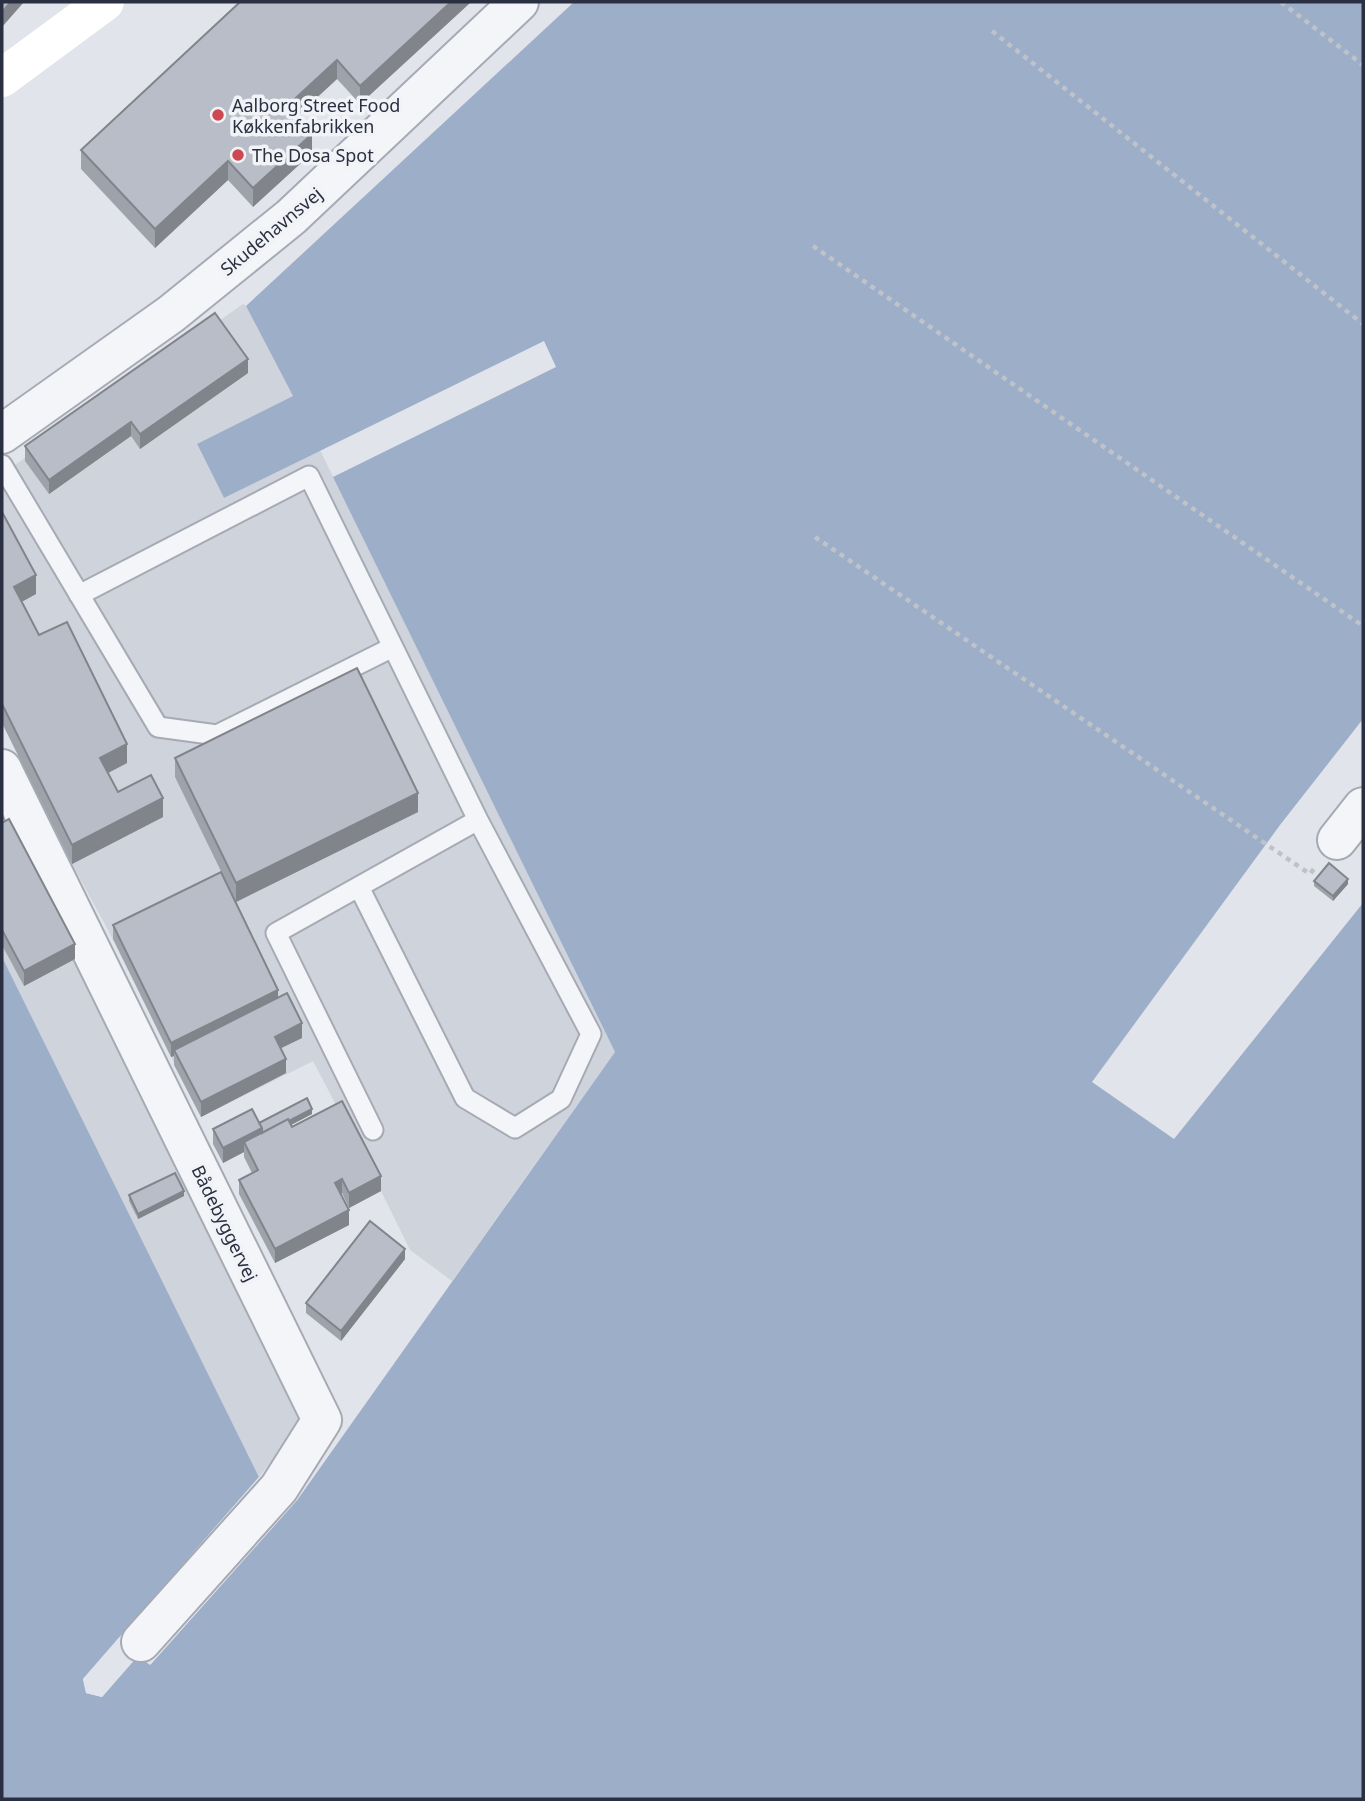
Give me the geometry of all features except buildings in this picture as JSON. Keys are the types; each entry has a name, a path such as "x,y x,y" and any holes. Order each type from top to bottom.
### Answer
{"street":[{"path":"2,78 105,2"},
{"name":"Skudehavnsvej","path":"2,434 171,314 291,217 519,2"},
{"name":"Bådebyggervej","path":"2,769 322,1420 279,1488 141,1642"},
{"path":"1338,839 1363,807"}],"lane":[{"path":"2,465 158,727 217,735 393,647"},
{"path":"79,595 309,476 478,820 591,1034 561,1099 515,1128 465,1098 359,887"},
{"path":"373,1130 276,933 478,820"}],"path":[{"path":"1281,2 1363,65"},
{"path":"992,31 1363,324"},
{"path":"813,246 1363,626"},
{"path":"815,537 1310,874 1338,839"}],"shaded area":[{"path":"243,304 293,396 197,445 224,498 320,450 615,1052 452,1281 410,1250 313,1061 201,1117 2,723 2,474"},
{"path":"2,829 75,959 303,1420 259,1477 2,957"}],"water":[{"path":"574,2 1363,2 1363,719 1280,825 1092,1082 1174,1139 1363,903 1363,1799 2,1799 2,957 259,1477 83,1679 86,1693 102,1697 138,1655 151,1664 298,1499 615,1052 333,477 556,367 544,341 224,498 197,444 293,396 246,306"}],"pier":[{"path":"259,1477 262,1479 86,1680 89,1690 101,1693 137,1652 150,1660 295,1497 298,1499 150,1665 138,1656 102,1697 86,1693 83,1679"}],"place":[{"name":"Aalborg Street Food Køkkenfabrikken","path":"218,115"},
{"name":"The Dosa Spot","path":"238,155"}]}
